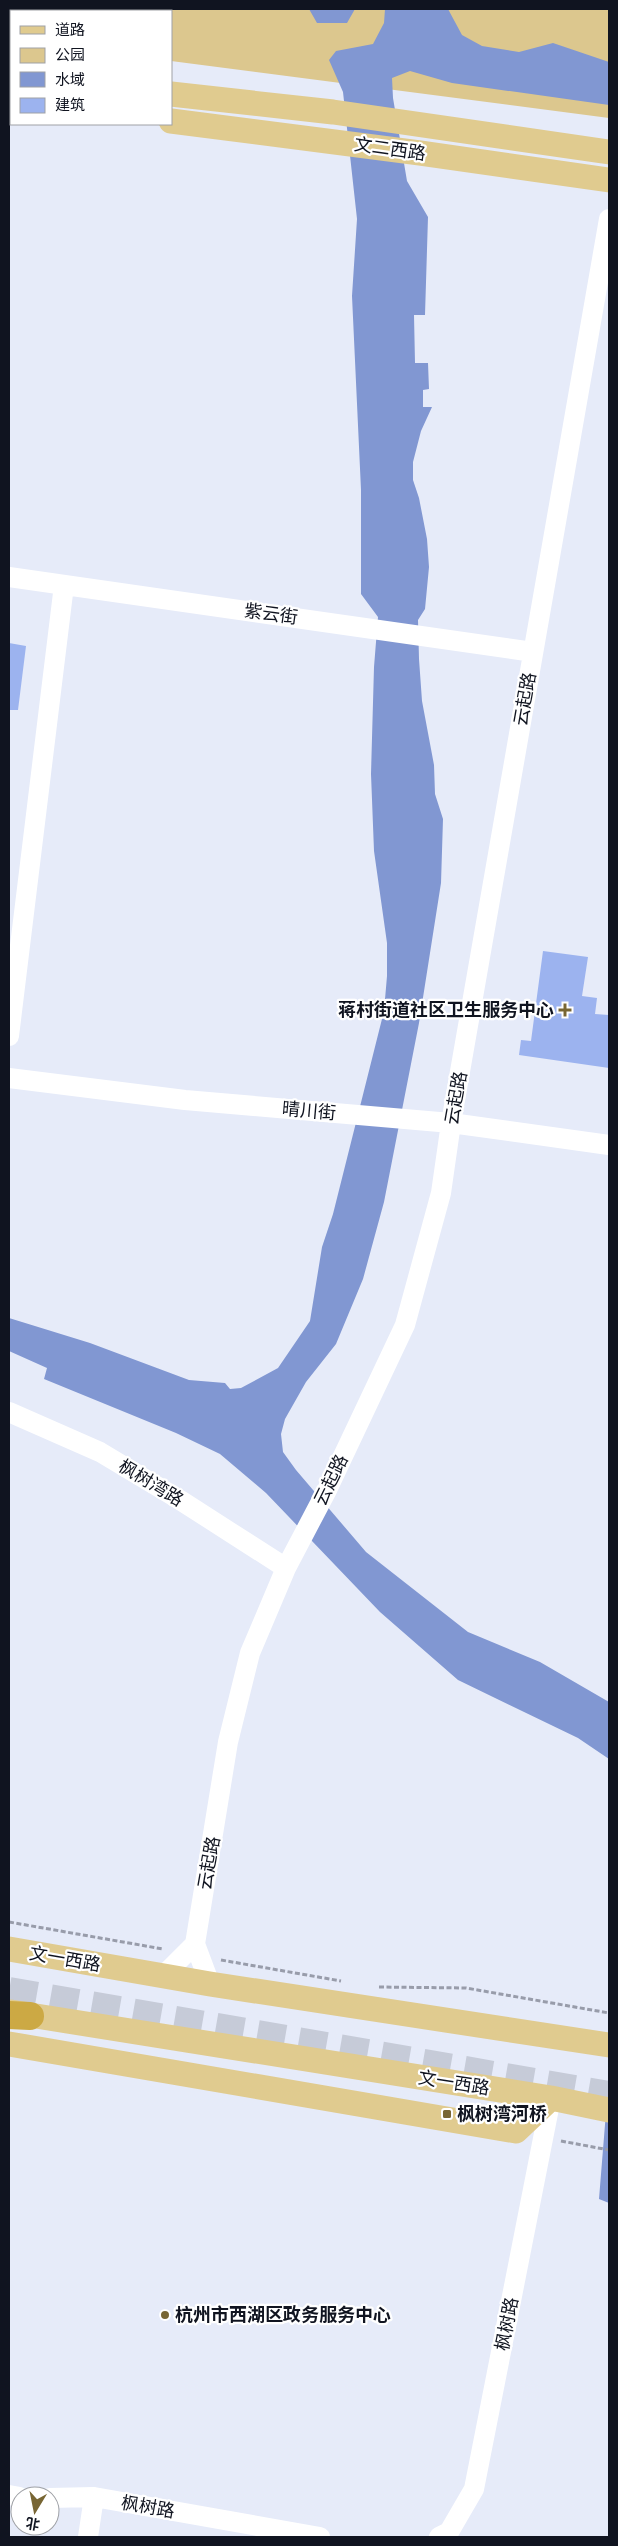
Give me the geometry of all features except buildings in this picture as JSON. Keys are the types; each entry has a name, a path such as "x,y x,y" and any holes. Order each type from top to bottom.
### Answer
{"main road":[{"name":"文二西路","path":"172,94 333,112 609,152"},
{"name":"文二西路","path":"172,122 420,153 609,180"},
{"name":"文一西路","path":"9,1949 210,1984 602,2044"},
{"name":"文一西路","path":"16,2014 551,2098 601,2108"},
{"path":"9,2044 516,2131 551,2098"},
{"path":"111,2062 138,2056 227,2061 270,2054"}],"street":[{"name":"云起路","path":"210,1984 193,1951 228,1742 250,1653 286,1568 327,1490 405,1325 441,1193 451,1123 609,219"},
{"name":"紫云街","path":"9,577 533,652"},
{"path":"9,1036 64,584"},
{"name":"晴川街","path":"9,1078 185,1100 451,1123 609,1145"},
{"name":"枫树湾路","path":"9,1412 100,1452 180,1500 286,1568"},
{"path":"163,1976 193,1951"},
{"name":"枫树路","path":"439,2537 449,2532 474,2489 551,2098"},
{"name":"枫树路","path":"60,2498 94,2498 320,2537"},
{"path":"88,2537 94,2498"}],"path":[{"path":"9,1922 193,1951 346,1982"},
{"path":"376,1987 466,1988 609,2014"},
{"path":"587,2146 609,2150"}],"green space":[{"path":"9,9 609,9 609,118 172,61 172,10 10,10 9,41"}],"water":[{"path":"309,9 355,9 347,23 317,23"},
{"path":"385,9 448,9 462,35 482,46 519,52 553,43 609,62 609,105 452,83 410,71 392,78 393,98 407,181 428,217 425,315 414,315 415,363 428,363 429,389 423,390 423,407 432,407 421,431 413,462 413,480 419,498 427,539 429,567 425,609 418,620 419,659 422,701 434,765 435,794 443,819 441,883 419,1023 384,1202 363,1279 336,1344 306,1382 285,1419 281,1434 283,1452 366,1552 468,1632 540,1662 609,1702 609,1759 578,1738 458,1680 380,1612 266,1493 220,1454 176,1433 44,1379 47,1368 9,1351 9,1318 90,1343 189,1380 225,1383 230,1389 241,1388 278,1368 310,1321 322,1247 333,1214 384,1011 387,976 387,943 374,851 371,774 374,667 378,617 361,594 361,490 352,296 357,219 343,92 329,60 336,51 373,44 384,23"},
{"path":"609,2075 609,2203 599,2199"}],"tunnel":[{"path":"9,1991 609,2095"}],"place":[{"name":"蒋村街道社区卫生服务中心","path":"565,1010"},
{"name":"枫树湾河桥","path":"447,2114"},
{"name":"杭州市西湖区政务服务中心","path":"165,2315"}]}
